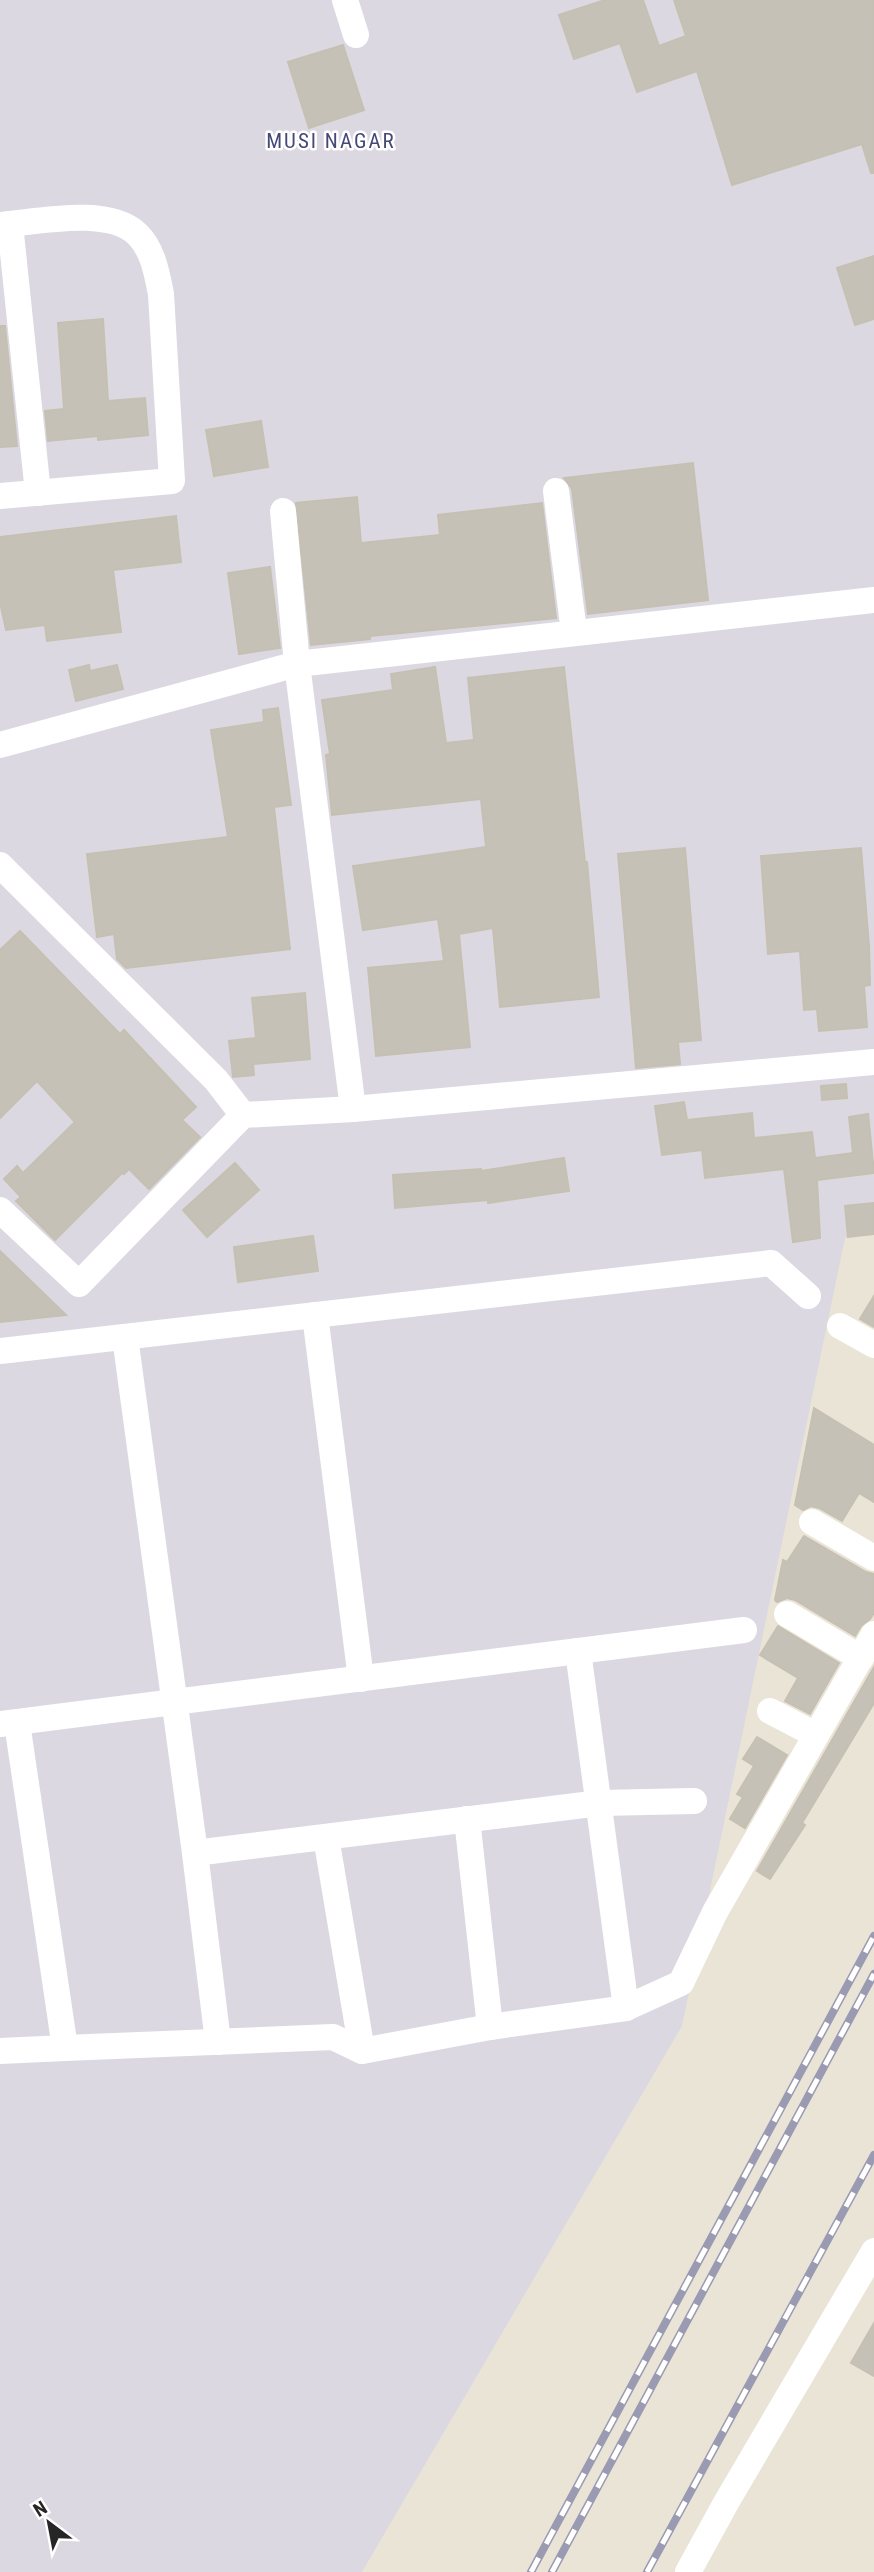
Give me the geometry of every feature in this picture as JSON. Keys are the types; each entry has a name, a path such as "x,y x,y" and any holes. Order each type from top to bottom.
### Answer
{"street":[{"path":"345,0 356,35"},
{"path":"0,496 38,493 172,481 157,271 138,234 122,225 90,218 5,225 38,493"},
{"path":"556,491 574,632"},
{"path":"283,511 297,664 353,1108"},
{"path":"0,745 297,664 874,600"},
{"path":"0,865 216,1080 243,1115"},
{"path":"0,1210 79,1284 243,1115 353,1108 874,1062"},
{"path":"0,1351 771,1263 808,1296"},
{"path":"316,1315 361,1679"},
{"path":"840,1326 874,1345"},
{"path":"125,1336 218,2042"},
{"path":"813,1522 874,1558"},
{"path":"787,1614 861,1658"},
{"path":"65,2048 8,1724 744,1630"},
{"path":"0,2050 333,2038 362,2051 490,2027 626,2008 681,1983 715,1912 874,1634"},
{"path":"578,1651 626,2008"},
{"path":"770,1711 816,1735"},
{"path":"195,1853 600,1803 695,1801"},
{"path":"467,1819 490,2027"},
{"path":"326,1837 362,2051"},
{"path":"688,2572 726,2501 874,2251"}],"shaded area":[{"path":"0,0 874,0 874,1233 845,1238 682,2026 362,2572 0,2572"}],"building":[{"path":"605,0 643,0 659,46 686,36 674,0 874,0 874,173 871,173 862,144 732,185 697,71 637,92 620,43 574,59 559,15"},
{"path":"343,45 364,110 309,128 288,62"},
{"path":"874,256 874,319 855,325 837,268"},
{"path":"103,319 108,401 145,398 148,435 48,441 45,411 64,409 58,323"},
{"path":"0,326 5,326 17,446 0,447"},
{"path":"261,421 268,467 214,476 206,430"},
{"path":"693,463 708,600 588,614 572,489 564,478"},
{"path":"357,497 361,543 440,535 438,515 542,503 556,618 370,636 370,639 311,645 296,503"},
{"path":"176,516 181,562 113,570 121,632 47,641 45,625 6,630 0,602 0,537"},
{"path":"270,567 280,648 239,654 228,573"},
{"path":"89,665 90,671 117,665 123,689 76,701 69,670"},
{"path":"435,667 446,743 474,740 468,678 564,667 587,862 599,997 500,1007 493,928 459,934 470,1047 376,1056 368,968 444,961 438,919 363,930 353,866 486,847 481,799 332,815 326,755 330,754 322,700 393,690 391,674"},
{"path":"278,708 291,805 274,807 290,949 126,968 117,959 114,934 97,937 87,854 228,837 211,730 264,722 263,710"},
{"path":"685,848 701,1040 678,1042 680,1064 636,1068 618,854"},
{"path":"861,848 869,946 870,985 864,986 867,1027 819,1031 817,1009 804,1010 800,951 768,954 761,856"},
{"path":"20,931 120,1034 124,1030 196,1107 182,1120 200,1137 149,1189 129,1169 122,1173 55,1240 16,1201 21,1197 4,1179 17,1166 23,1173 75,1122 37,1081 0,1118 0,950"},
{"path":"305,993 310,1059 253,1064 254,1075 233,1077 229,1041 256,1038 252,998"},
{"path":"846,1084 847,1098 822,1100 821,1086"},
{"path":"684,1102 687,1120 752,1113 754,1138 812,1132 815,1158 853,1153 849,1117 868,1114 874,1173 817,1180 820,1238 793,1242 784,1169 705,1178 702,1150 662,1155 655,1106"},
{"path":"564,1158 569,1191 488,1203 488,1200 395,1208 393,1175 481,1171"},
{"path":"235,1163 259,1190 207,1237 183,1210"},
{"path":"874,1203 874,1234 848,1237 845,1206"},
{"path":"313,1236 318,1271 238,1282 234,1247"},
{"path":"0,1251 66,1315 0,1322"},
{"path":"874,1296 874,1327 860,1319"},
{"path":"814,1408 874,1445 874,1502 859,1493 842,1521 819,1508 811,1506 803,1510 795,1505"},
{"path":"804,1536 874,1574 874,1613 855,1636 795,1600 775,1600 783,1560 787,1562"},
{"path":"778,1626 839,1663 810,1714 785,1701 798,1678 760,1655"},
{"path":"874,1667 874,1703 802,1823 805,1825 770,1879 757,1871"},
{"path":"757,1737 787,1755 745,1828 730,1819 743,1797 737,1794 754,1766 743,1759"},
{"path":"874,2323 874,2376 851,2363"}],"railway":[{"path":"531,2572 874,1936"},
{"path":"552,2572 874,1974"},
{"path":"647,2572 874,2155"}],"district":[{"name":"MUSI NAGAR","path":"331,141"}]}
